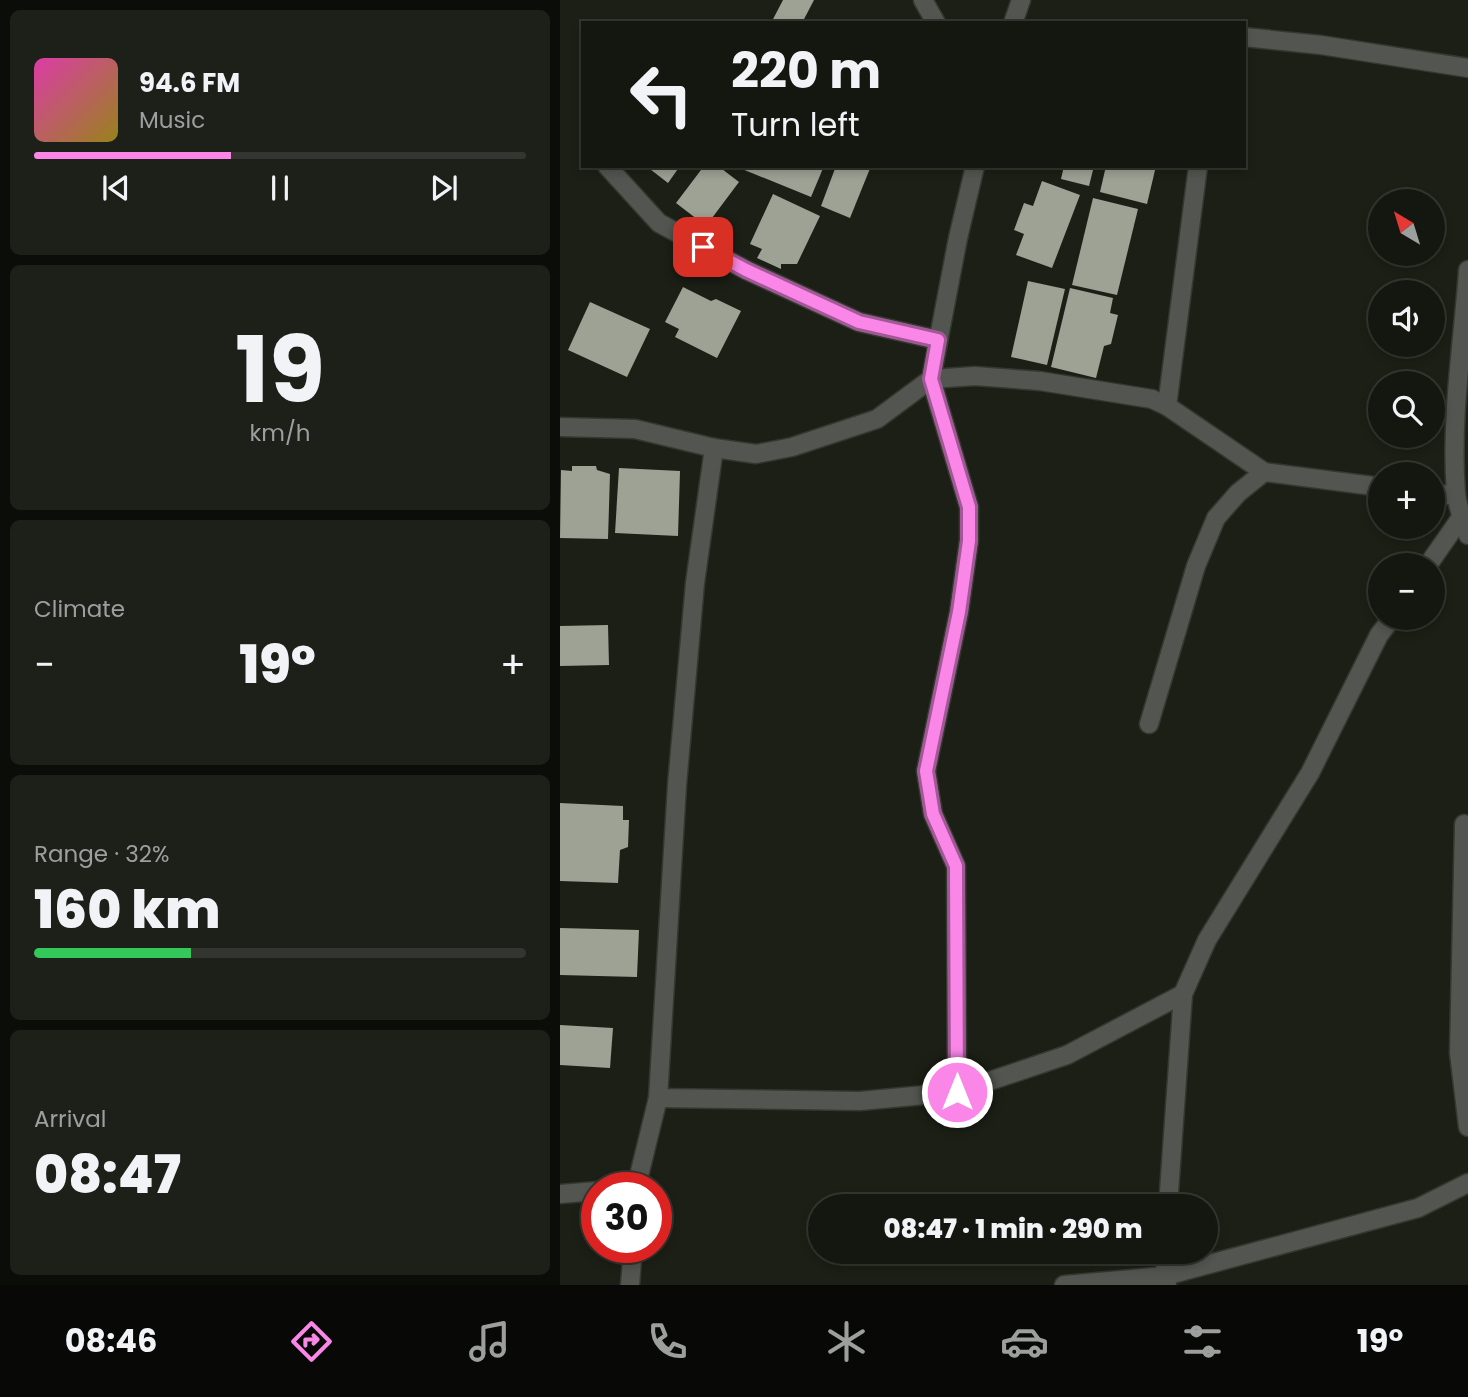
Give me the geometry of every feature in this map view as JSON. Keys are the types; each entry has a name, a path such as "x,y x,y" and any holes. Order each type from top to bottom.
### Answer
{"street":[{"path":"923,0 935,21"},
{"path":"1014,21 1021,0"},
{"path":"1246,37 1321,45 1468,68"},
{"path":"609,168 659,223 735,264 859,322 938,340"},
{"path":"957,1092 956,866 933,814 926,771 959,612 969,541 969,507 931,379 975,168"},
{"path":"1167,406 1198,168"},
{"path":"1468,270 1460,341 1456,496 1468,535"},
{"path":"560,427 635,429 714,448 756,454 792,447 877,419 931,379 975,376 1040,381 1152,399 1167,406 1264,472 1368,484"},
{"path":"640,1172 658,1098 677,785 695,583 714,448"},
{"path":"1149,724 1196,566 1216,519 1238,493 1264,472"},
{"path":"1445,495 1456,496"},
{"path":"1436,553 1462,516"},
{"path":"1169,1194 1183,994 1207,940 1310,773 1383,630"},
{"path":"1464,824 1459,1054 1468,1127"},
{"path":"658,1098 860,1101 957,1092 1067,1055 1183,994"},
{"path":"1063,1285 1166,1280 1418,1208 1468,1183"},
{"path":"560,1194 581,1193"},
{"path":"630,1285 632,1263"}],"building":[{"path":"783,0 814,0 803,21 772,21"},
{"path":"649,168 679,168 668,183"},
{"path":"702,168 721,168 739,182 706,226 676,203"},
{"path":"742,168 823,168 811,197"},
{"path":"835,168 870,168 850,218 821,206"},
{"path":"1064,168 1094,168 1089,186 1061,179"},
{"path":"1106,168 1156,168 1147,204 1100,192"},
{"path":"1042,181 1080,195 1052,268 1016,255 1024,234 1014,230 1024,203 1033,206"},
{"path":"773,194 820,216 797,264 781,264 781,269 757,258 762,249 750,244"},
{"path":"1093,198 1138,209 1117,295 1072,285"},
{"path":"1028,281 1065,289 1047,365 1011,357"},
{"path":"683,287 711,301 716,299 741,311 717,358 675,337 679,329 665,322"},
{"path":"1070,288 1113,298 1110,313 1118,315 1111,344 1104,346 1096,378 1051,367"},
{"path":"590,302 650,329 627,377 568,350"},
{"path":"572,466 596,466 597,470 610,474 608,539 560,538 561,470 572,471"},
{"path":"619,468 680,471 678,536 615,533"},
{"path":"608,625 609,665 560,666 560,626"},
{"path":"560,803 623,806 623,820 629,820 628,847 620,850 618,883 560,881"},
{"path":"560,928 639,930 637,977 560,975"},
{"path":"560,1025 613,1028 610,1068 560,1065"}],"route":[{"path":"703,247 859,322 938,340 931,379 969,507 969,541 959,612 926,771 933,814 956,866 957,1092"}]}
